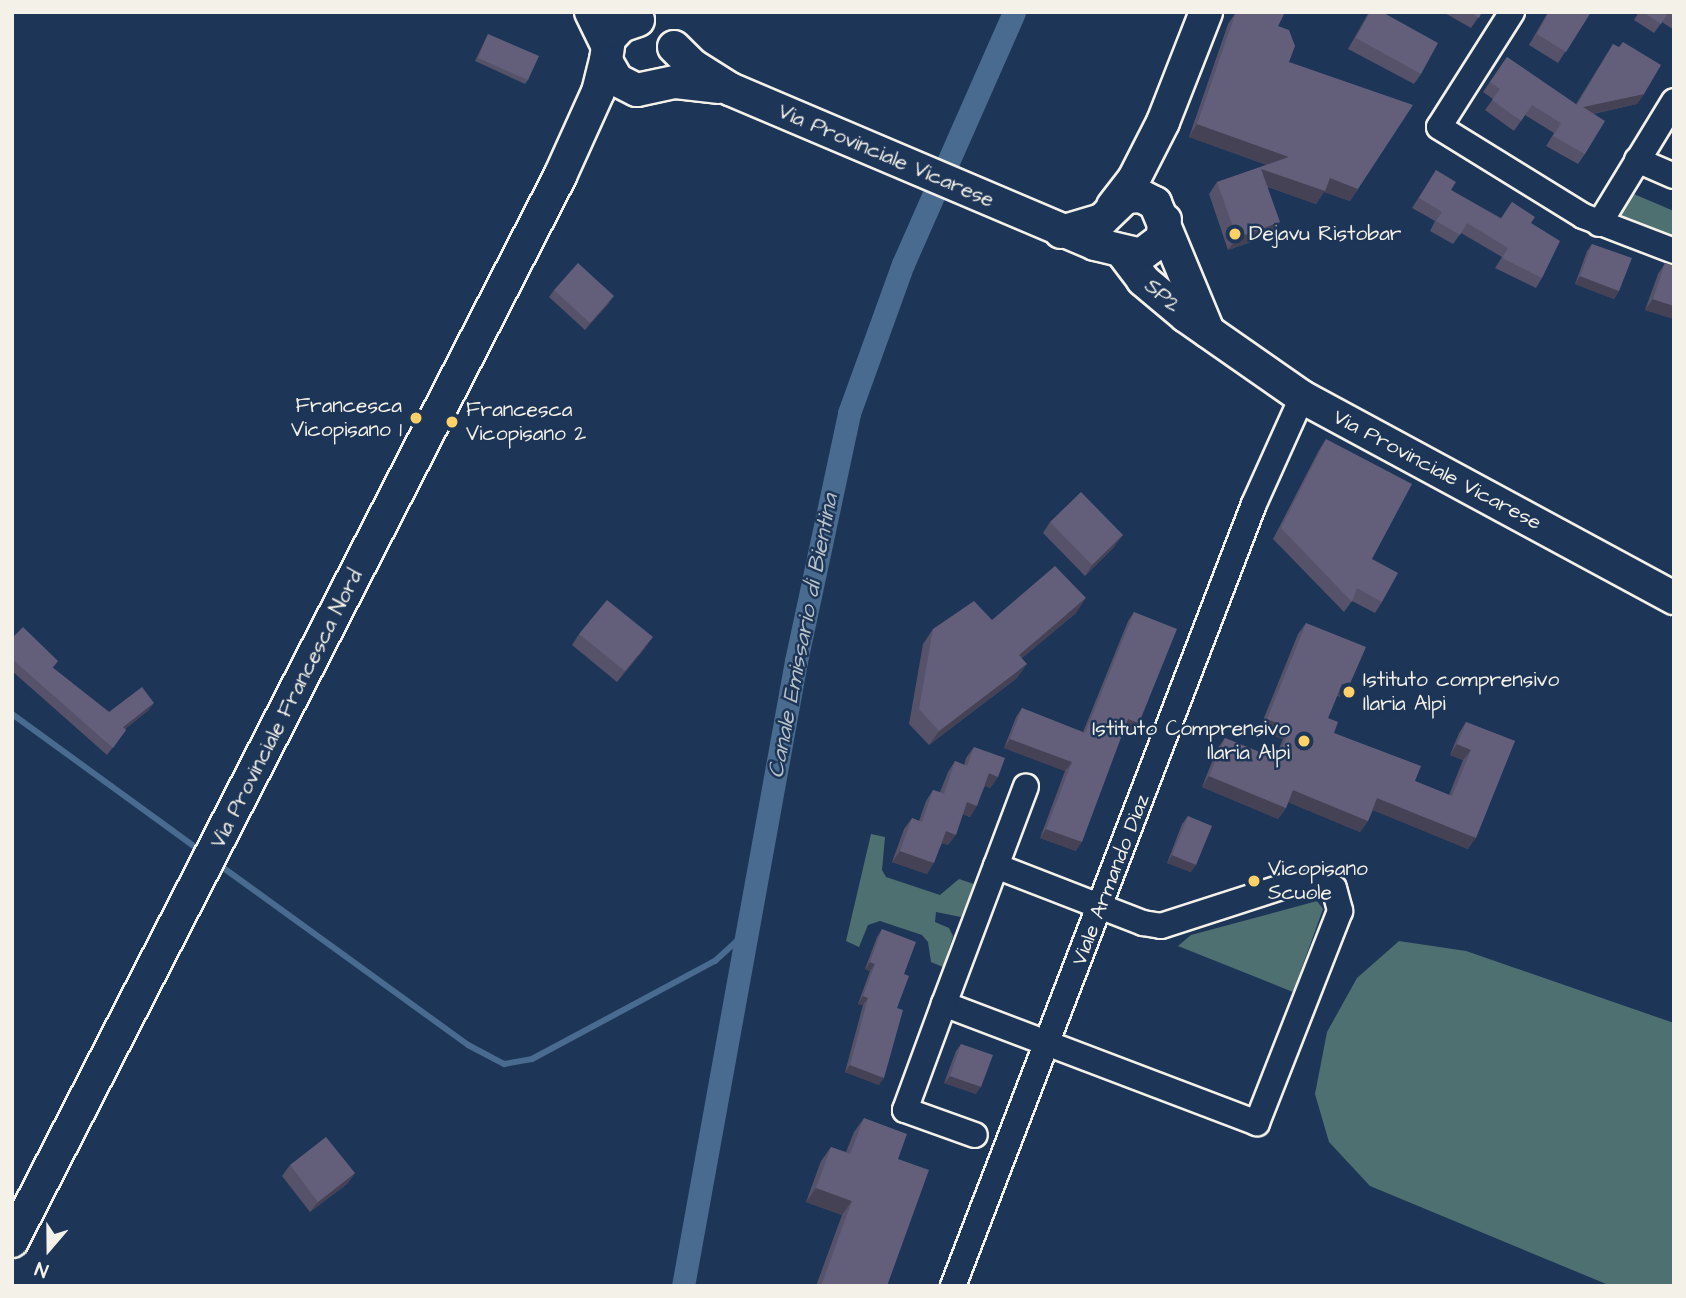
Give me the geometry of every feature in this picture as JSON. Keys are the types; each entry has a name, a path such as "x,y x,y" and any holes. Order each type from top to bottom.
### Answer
{"main road":[{"path":"591,12 617,80 647,87"},
{"path":"1163,122 1157,169 1162,214 1157,246 1141,255 1120,251 1106,233 1110,210 1134,179 1163,122 1206,12"},
{"name":"Via Provinciale Vicarese","path":"607,53 621,26 623,16 662,27 674,47 691,65 730,89 1052,228 1120,251"},
{"path":"560,176 591,132 671,71 674,47"},
{"path":"560,176 598,92 607,53"},
{"name":"Via Provinciale Vicarese","path":"647,87 691,82 730,89"},
{"name":"Via Provinciale Francesca Nord","path":"12,1241 560,176"},
{"path":"1052,228 1087,227 1126,197 1141,196 1162,214"},
{"name":"SP2","path":"1162,214 1208,331"},
{"name":"SP2","path":"1120,251 1155,291 1208,331"},
{"name":"Via Provinciale Vicarese","path":"1208,331 1301,397 1674,598"}],"street":[{"path":"1512,12 1439,127 1599,224 1674,250"},
{"path":"1599,224 1674,101"},
{"path":"1637,160 1674,176"},
{"name":"Viale Armando Diaz","path":"953,1286 1102,907 1254,504 1301,397"},
{"path":"975,1135 905,1110 1026,786"},
{"path":"944,1004 1257,1123 1340,901 1334,888 1308,881 1161,926 1102,907 996,866"}],"green space":[{"path":"1629,192 1674,211 1674,240 1615,220"},
{"path":"871,834 885,837 882,870 886,877 940,895 959,879 974,884 961,917 936,912 935,922 949,928 953,936 943,967 931,962 928,942 922,935 880,921 868,925 859,947 846,941"},
{"path":"1317,901 1323,909 1293,992 1178,946 1191,935"},
{"path":"1399,941 1466,951 1674,1023 1674,1286 1611,1286 1370,1186 1329,1142 1315,1094 1327,1032 1357,978"}],"building":[{"path":"1236,12 1285,12 1278,26 1289,30 1295,46 1289,62 1413,105 1358,189 1330,178 1325,191 1261,169 1280,222 1237,238 1217,182 1289,157 1197,124"},
{"path":"1370,12 1382,12 1438,43 1421,74 1356,38"},
{"path":"1470,12 1482,12 1479,18"},
{"path":"1549,12 1591,12 1566,52 1537,34"},
{"path":"1643,12 1674,12 1674,16 1668,13 1661,24"},
{"path":"488,34 539,56 528,80 478,58"},
{"path":"1623,42 1661,65 1644,94 1583,107 1605,121 1585,154 1553,136 1561,123 1532,105 1521,121 1492,100 1500,89 1490,82 1507,57 1577,105 1613,44 1619,47"},
{"path":"1436,170 1456,182 1451,190 1501,219 1512,202 1535,217 1531,223 1560,241 1542,278 1502,258 1508,248 1467,223 1460,235 1436,221 1442,212 1419,198"},
{"path":"1592,244 1632,258 1619,291 1580,276"},
{"path":"578,263 614,296 590,323 554,290"},
{"path":"1665,263 1674,266 1674,306 1653,299"},
{"path":"1326,439 1412,484 1372,559 1398,573 1382,602 1357,588 1352,602 1281,528"},
{"path":"1081,492 1123,535 1092,565 1050,522"},
{"path":"1055,566 1086,598 1019,655 1027,664 939,731 919,709 933,629 974,601 992,620"},
{"path":"607,600 653,637 625,671 579,634"},
{"path":"1134,612 1177,629 1139,723 1128,719 1082,842 1046,829 1072,762 1010,739 1022,708 1085,733"},
{"name":"Istituto Comprensivo Ilaria Alpi","path":"1306,623 1366,647 1349,686 1342,684 1328,718 1338,722 1334,733 1421,766 1415,781 1452,796 1471,750 1457,744 1466,722 1515,741 1476,838 1377,798 1368,821 1293,790 1286,808 1209,776 1225,738 1278,760 1290,728 1267,719"},
{"path":"23,627 58,661 52,667 109,712 142,687 154,703 123,727 126,730 113,748 12,659 12,638"},
{"path":"974,747 1005,758 998,777 989,773 977,806 967,802 956,835 946,831 934,863 900,851 912,818 922,822 933,790 944,794 955,761 967,766"},
{"path":"1188,816 1212,826 1196,865 1172,855"},
{"path":"882,929 916,942 904,974 909,976 897,1008 903,1010 884,1078 850,1065 868,998 863,996 875,964 870,962"},
{"path":"961,1044 993,1055 981,1087 950,1076"},
{"path":"864,1118 907,1134 898,1159 929,1170 887,1286 821,1286 852,1201 816,1188 831,1147 850,1154"},
{"path":"326,1137 355,1173 318,1202 290,1165"}],"waterway":[{"name":"Canale Emissario di Bientina","path":"683,1286 796,661 849,413 903,264 1014,12"},
{"path":"12,714 203,853"},
{"path":"218,864 468,1045 504,1064 532,1059 715,961 750,929"}],"place":[{"name":"Dejavu Ristobar","path":"1235,234"},
{"name":"Francesca Vicopisano 1","path":"416,418"},
{"name":"Francesca Vicopisano 2","path":"452,422"},
{"name":"Istituto comprensivo Ilaria Alpi","path":"1349,692"},
{"name":"Istituto Comprensivo Ilaria Alpi","path":"1304,741"},
{"name":"Vicopisano Scuole","path":"1254,881"}]}
